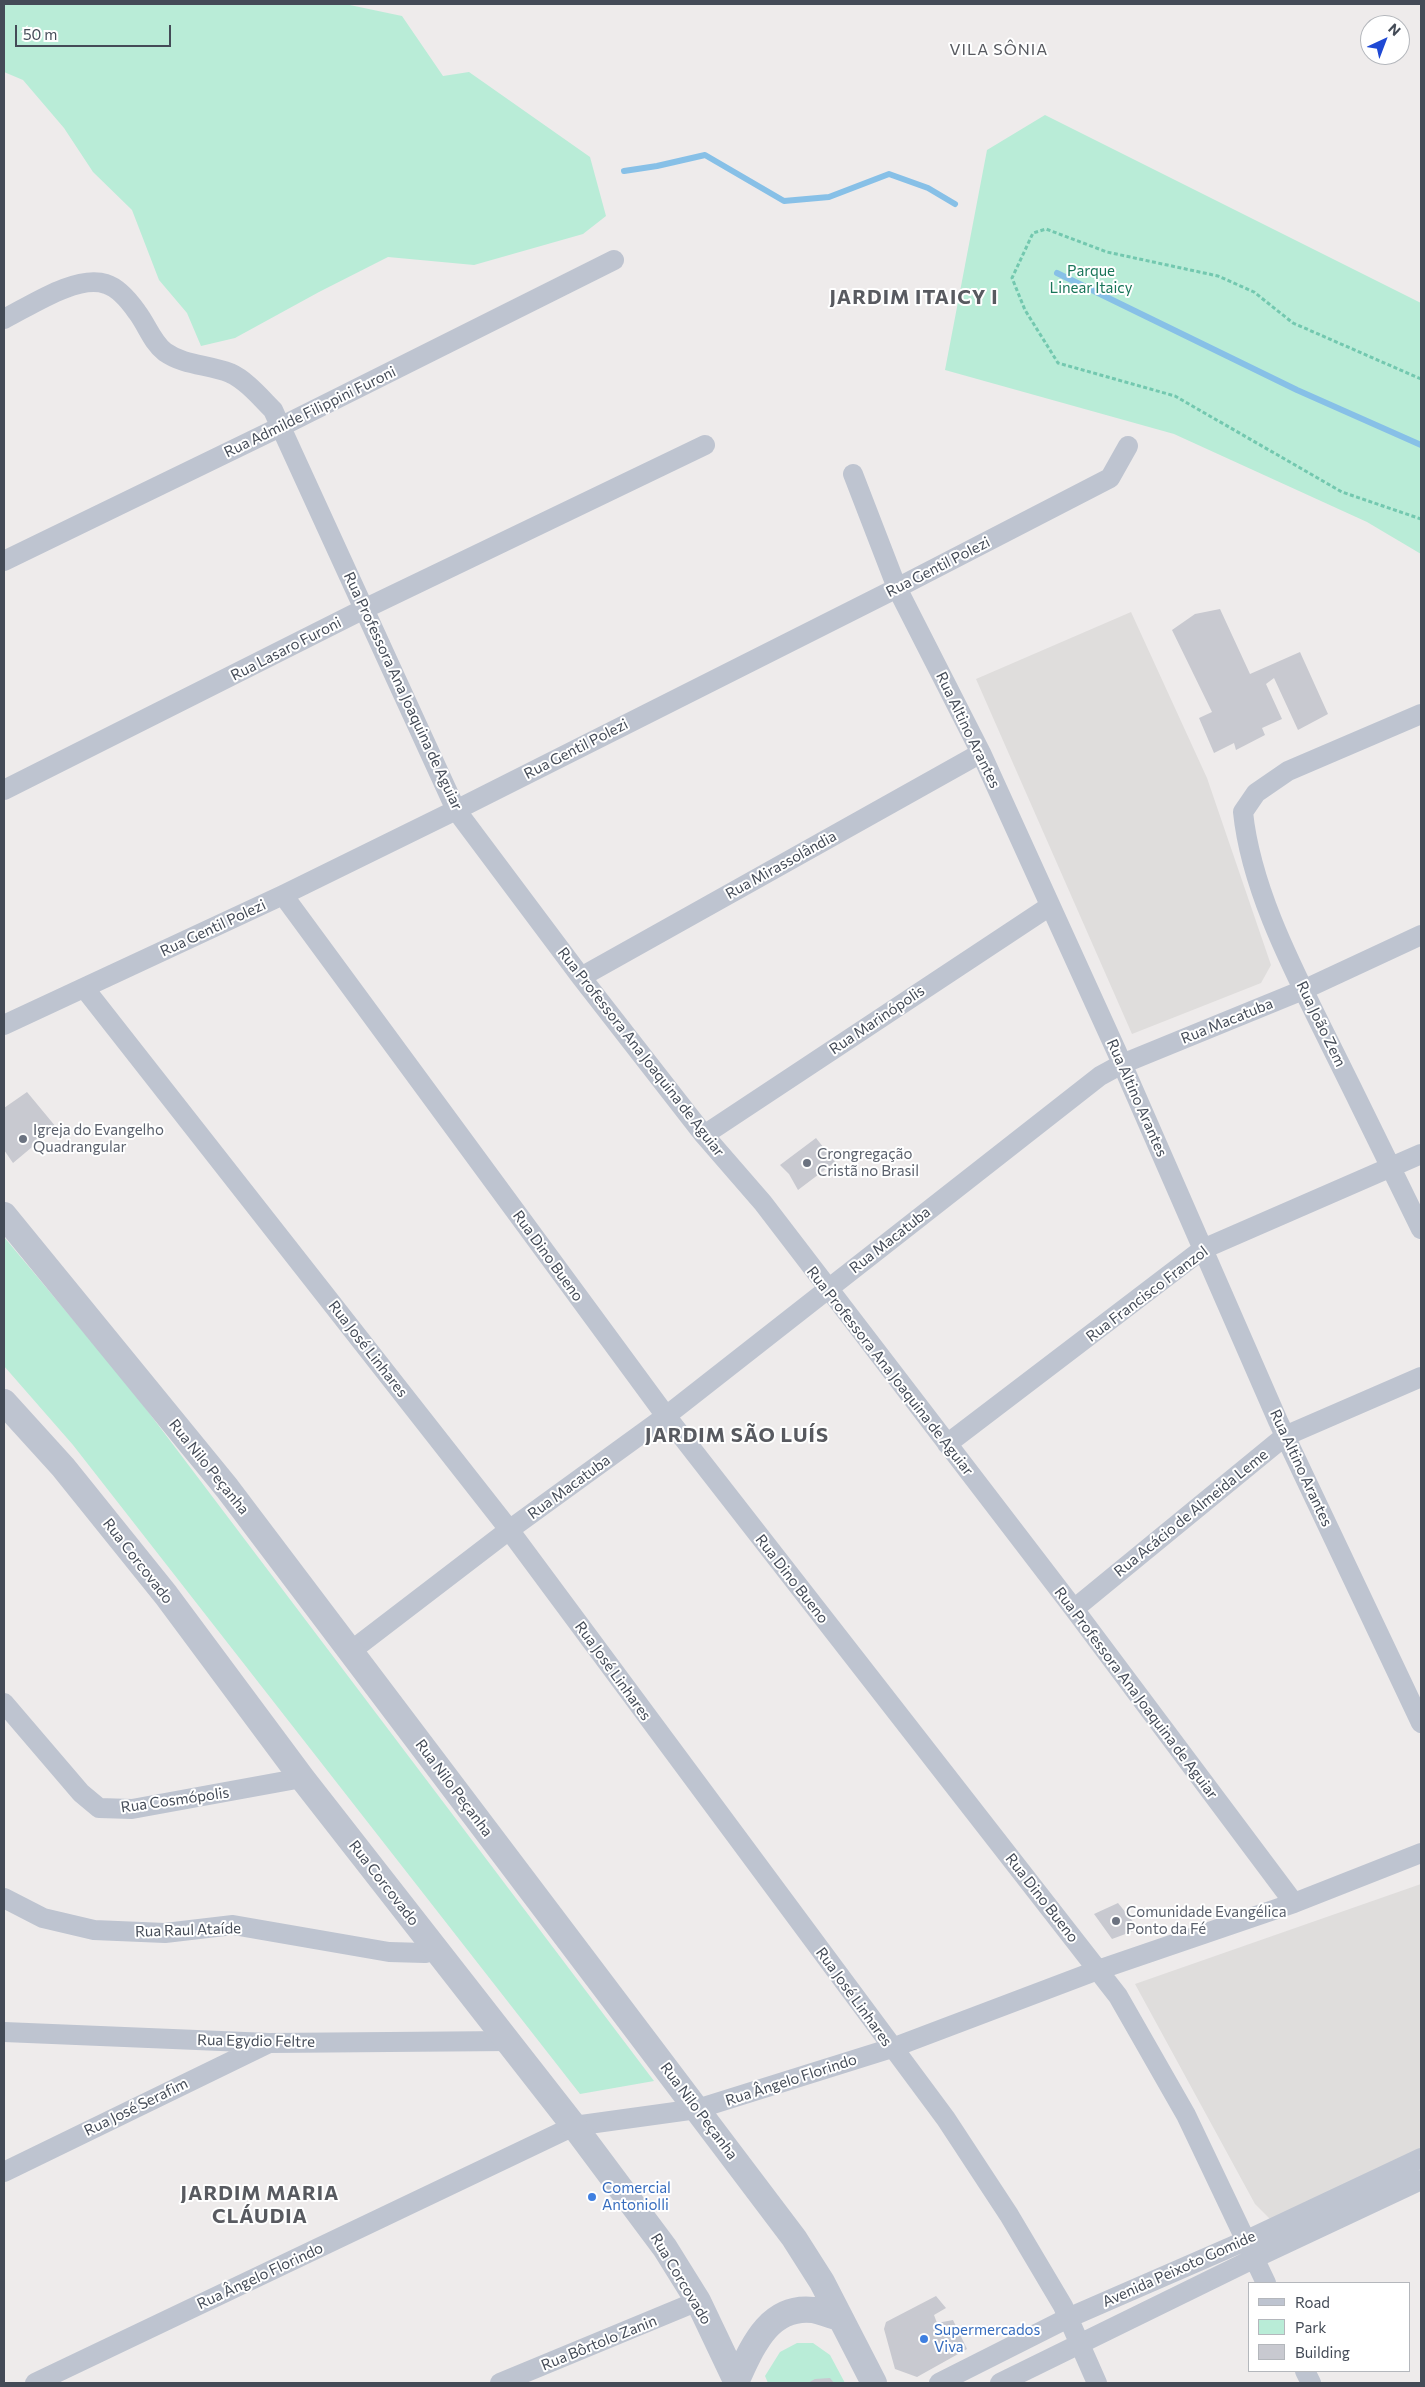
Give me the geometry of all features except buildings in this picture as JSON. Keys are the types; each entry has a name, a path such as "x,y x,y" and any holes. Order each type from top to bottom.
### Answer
{"street":[{"name":"Rua Admilde Filippini Furoni","path":"4,561 282,426 614,260"},
{"name":"Rua Professora Ana Joaquina de Aguiar","path":"4,318 72,285 94,282 107,284 119,292 134,308 147,324 154,340 165,351 185,363 205,365 232,374 274,410 456,810 581,977 704,1135 763,1203 1074,1609 1294,1903"},
{"name":"Rua Lasaro Furoni","path":"4,790 364,609 705,445"},
{"name":"Rua Gentil Polezi","path":"4,1025 85,989 283,895 897,588 1110,478 1128,446"},
{"name":"Rua Altino Arantes","path":"853,474 897,588 981,753 1122,1064 1285,1436 1421,1723"},
{"name":"Rua João Zem","path":"1421,714 1288,771 1256,793 1243,812 1246,840 1268,907 1303,990 1421,1229"},
{"name":"Rua Mirassolândia","path":"581,977 981,753"},
{"name":"Rua Dino Bueno","path":"283,895 666,1416 1118,1996 1186,2115 1266,2282"},
{"name":"Rua Marinópolis","path":"704,1135 1050,906"},
{"name":"Rua Macatuba","path":"351,1651 510,1530 666,1416 1092,1082 1122,1064 1303,990 1421,935"},
{"name":"Rua José Linhares","path":"85,989 510,1530 892,2048 952,2126 1009,2215 1068,2318 1097,2383"},
{"name":"Rua Francisco Franzol","path":"947,1444 1203,1250 1421,1154"},
{"name":"Rua Nilo Peçanha","path":"4,1215 227,1488 794,2238 822,2282 874,2383"},
{"name":"Rua Acácio de Almeida Leme","path":"1074,1609 1285,1436 1421,1377"},
{"name":"Rua Corcovado","path":"4,1402 63,1467 166,1595 302,1778 574,2126 665,2248 698,2301 736,2382"},
{"name":"Rua Cosmópolis","path":"4,1703 81,1793 99,1808 132,1809 302,1778"},
{"name":"Rua Ângelo Florindo","path":"35,2383 574,2126 697,2109 892,2048 1098,1970 1294,1903 1421,1853"},
{"name":"Rua Raul Ataíde","path":"4,1898 43,1918 94,1930 165,1933 233,1925 389,1952 425,1953 436,1950"},
{"name":"Rua Egydio Feltre","path":"4,2032 269,2043 509,2041"},
{"name":"Rua José Serafim","path":"4,2172 269,2043"},
{"name":"Avenida Peixoto Gomide","path":"939,2383 1068,2318 1247,2240 1421,2158"},
{"name":"Avenida Peixoto Gomide","path":"1000,2383 1255,2258 1421,2180"},
{"name":"Rua Bôrtolo Zanin","path":"500,2383 698,2301"},
{"path":"736,2382 763,2330 776,2318 790,2311 813,2310 840,2318"}],"path":[{"path":"1421,379 1293,322 1254,292 1218,276 1107,252 1046,229 1033,233 1012,278 1025,310 1058,363 1175,396 1342,492 1421,519"}],"shaded area":[{"path":"1131,612 1207,778 1271,965 1261,983 1132,1034 976,679"},
{"path":"1421,1884 1421,2149 1273,2222 1255,2204 1135,1984"}],"green space":[{"path":"4,4 345,4 402,16 443,76 469,72 590,157 606,216 583,234 474,265 388,257 235,338 201,346 187,313 159,280 132,210 93,172 64,128 23,80 4,72"},
{"name":"Parque Linear Itaicy","path":"1045,115 1421,303 1421,554 1367,522 1174,434 945,370 987,150"},
{"path":"4,1237 131,1389 654,2081 580,2094 73,1445 4,1366"},
{"path":"797,2343 813,2343 830,2355 845,2383 768,2383 765,2376 780,2352"}],"waterway":[{"path":"624,171 705,155 784,201 829,197 889,174 928,188 955,204"},
{"path":"1057,273 1297,390 1421,445"}],"place":[{"name":"Igreja do Evangelho Quadrangular","path":"23,1139"},
{"name":"Crongregação Cristã no Brasil","path":"807,1163"},
{"name":"Comunidade Evangélica Ponto da Fé","path":"1116,1921"},
{"name":"Comercial Antoniolli","path":"592,2197"},
{"name":"Supermercados Viva","path":"924,2339"}],"district":[{"name":"VILA SÔNIA","path":"999,50"},
{"name":"JARDIM ITAICY I","path":"914,297"},
{"name":"JARDIM SÃO LUÍS","path":"737,1435"},
{"name":"JARDIM MARIA CLÁUDIA","path":"260,2204"}]}
